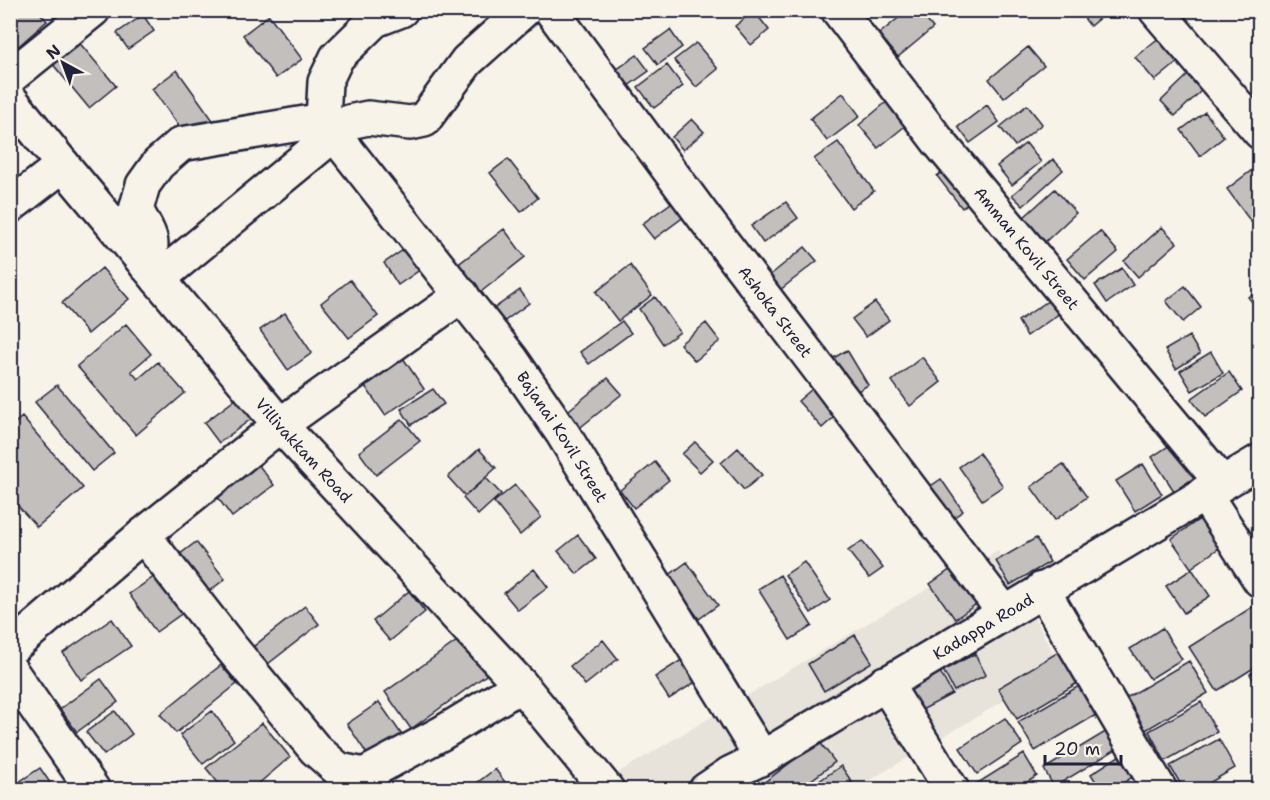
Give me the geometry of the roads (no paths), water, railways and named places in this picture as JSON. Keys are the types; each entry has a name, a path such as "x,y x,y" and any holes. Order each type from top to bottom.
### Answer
{"street":[{"path":"10,77 93,10"},
{"path":"329,127 325,82 337,57 375,20 401,10"},
{"path":"152,272 152,249 149,236 136,210 138,201 143,185 158,164 181,144 329,127 368,118 410,123 424,120 467,61 524,10"},
{"name":"Ashoka Street","path":"551,10 720,238 1004,612"},
{"name":"Amman Kovil Street","path":"838,10 938,141 1213,488 1260,580"},
{"path":"1156,10 1257,124"},
{"name":"Villivakkam Road","path":"10,99 280,425 521,685 607,789"},
{"path":"152,272 329,127"},
{"name":"Bajanai Kovil Street","path":"329,127 512,360 563,434 762,758"},
{"path":"10,206 63,165"},
{"path":"10,649 143,535 280,425 462,295"},
{"name":"Kadappa Road","path":"726,784 762,758 885,683 1260,460"},
{"path":"143,535 229,645 315,749 339,770 364,775 442,733 521,685"},
{"path":"1042,589 1160,789"},
{"path":"10,670 93,789"},
{"path":"885,683 952,789"}]}
